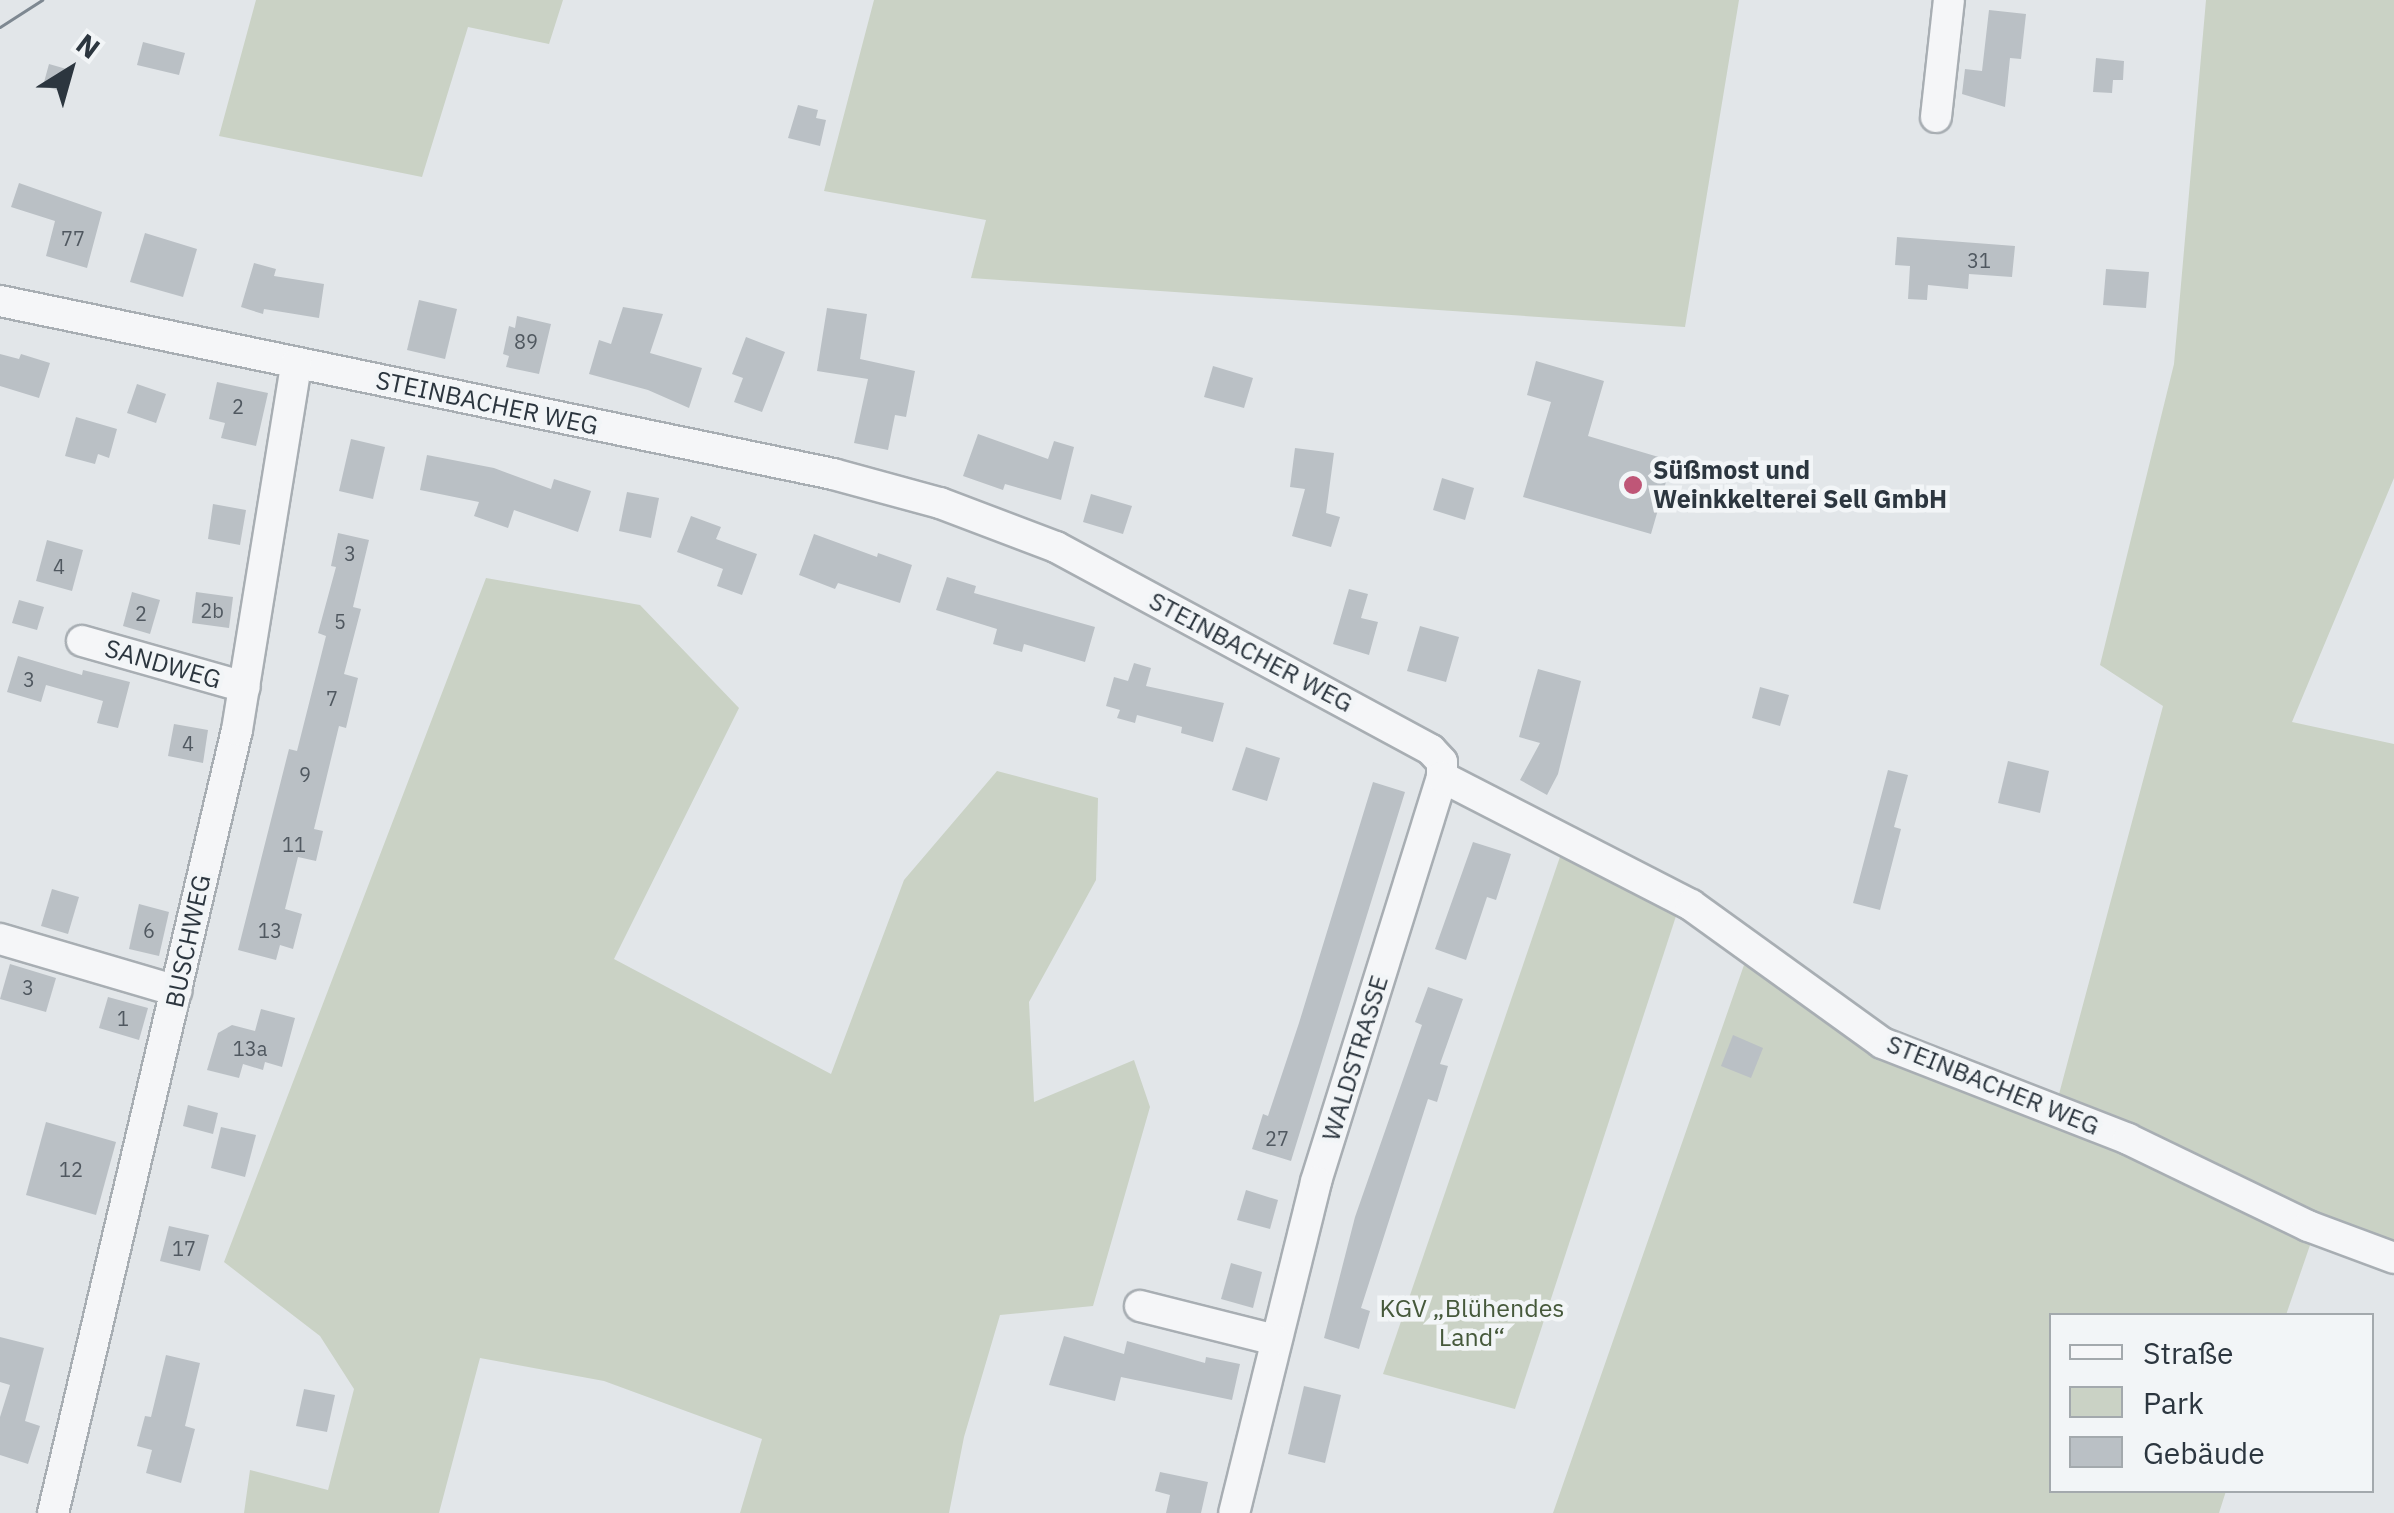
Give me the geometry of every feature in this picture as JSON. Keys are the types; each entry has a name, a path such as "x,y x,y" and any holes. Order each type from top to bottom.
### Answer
{"street":[{"path":"1936,117 1949,0"},
{"name":"STEINBACHER WEG","path":"0,301 832,474 940,504 1056,548 1300,676 1431,750 1442,762 1442,777 1691,905 1882,1043 2128,1139 2308,1226 2394,1258"},
{"name":"BUSCHWEG","path":"53,1513 177,992 244,688 296,364"},
{"name":"SANDWEG","path":"82,641 244,688"},
{"name":"WALDSTRASSE","path":"1234,1513 1316,1182 1442,777"},
{"path":"0,939 177,992"},
{"path":"1140,1306 1274,1340"}],"green space":[{"path":"256,0 563,0 549,44 468,27 422,177 219,136"},
{"path":"874,0 1739,0 1685,327 971,278 986,220 824,191"},
{"path":"2206,0 2394,0 2394,478 2292,722 2394,744 2394,1242 2319,1219 2287,1313 2049,1313 2049,1493 2225,1493 2219,1513 1553,1513 1744,965 1900,1063 2051,1124 2163,706 2100,665 2174,364"},
{"path":"486,578 640,605 739,708 614,959 831,1074 904,880 997,771 1098,798 1096,880 1029,1002 1034,1102 1134,1060 1150,1107 1093,1306 1000,1315 964,1437 949,1513 740,1513 762,1439 604,1381 480,1358 439,1513 244,1513 250,1470 328,1490 354,1389 320,1336 224,1262"},
{"name":"KGV „Blühendes Land“","path":"1562,851 1677,913 1515,1409 1383,1374"}],"building":[{"path":"1989,10 2026,14 2021,59 2010,58 2005,107 1962,94 1965,69 1982,71"},
{"path":"143,42 185,53 179,75 137,65"},
{"path":"2096,58 2124,61 2123,80 2113,80 2112,93 2093,92"},
{"path":"49,64 70,70 64,92 43,86"},
{"path":"798,105 818,110 816,118 826,120 820,146 788,138"},
{"path":"19,183 102,212 87,268 46,256 55,221 11,207"},
{"path":"145,233 197,249 183,297 130,282"},
{"path":"1897,237 2015,246 2012,277 1969,274 1968,289 1928,285 1927,300 1908,299 1910,266 1895,265"},
{"path":"254,263 276,269 274,276 324,284 319,318 264,309 263,314 241,307"},
{"path":"2106,269 2149,272 2146,308 2103,305"},
{"path":"419,300 457,309 445,359 407,350"},
{"path":"623,307 663,314 650,353 702,368 689,408 648,390 589,374 599,340 611,344"},
{"path":"827,308 867,314 860,359 915,371 906,417 895,415 888,450 854,443 868,379 817,371"},
{"path":"517,316 551,324 539,374 506,367 509,356 503,354 509,326 515,328"},
{"path":"746,337 785,352 762,412 734,402 743,378 732,374"},
{"path":"0,354 19,359 21,354 50,363 39,398 0,386"},
{"path":"1536,361 1604,381 1588,436 1672,461 1651,534 1523,497 1551,402 1527,395"},
{"path":"1213,366 1253,378 1244,408 1204,397"},
{"path":"217,382 268,393 256,446 221,438 225,423 209,419"},
{"path":"137,384 166,394 156,423 127,413"},
{"path":"76,417 117,429 109,458 98,454 95,464 65,456"},
{"path":"978,434 1048,459 1054,441 1074,447 1061,500 1005,484 1003,490 963,476"},
{"path":"351,439 385,447 373,499 339,491"},
{"path":"1295,448 1334,453 1326,513 1340,517 1331,547 1292,536 1305,489 1290,487"},
{"path":"427,455 494,468 551,489 554,479 591,491 578,532 514,510 508,528 474,516 479,502 420,490"},
{"path":"1442,478 1474,488 1465,520 1433,510"},
{"path":"627,492 659,498 651,538 619,531"},
{"path":"1091,494 1132,506 1123,534 1083,522"},
{"path":"213,504 246,510 240,545 208,539"},
{"path":"691,516 721,527 716,539 757,554 742,595 717,586 723,569 677,552"},
{"path":"338,533 369,540 353,607 361,609 344,674 358,678 346,728 339,726 314,829 323,831 316,861 298,857 285,909 302,914 293,949 280,945 276,960 238,950 289,749 297,751 326,636 318,633 336,567 331,566"},
{"path":"814,534 912,565 900,603 838,583 835,589 799,575"},
{"path":"47,540 83,550 72,591 36,581"},
{"path":"947,577 976,586 974,593 1095,627 1085,662 1024,644 1022,652 993,644 997,629 936,610"},
{"path":"1349,589 1368,594 1361,618 1378,622 1369,655 1333,644"},
{"path":"132,592 160,600 150,634 123,626"},
{"path":"196,592 233,597 229,628 192,623"},
{"path":"19,600 44,607 37,630 12,623"},
{"path":"1420,626 1459,637 1446,682 1407,671"},
{"path":"18,656 82,675 83,670 130,682 118,728 97,723 103,701 46,685 41,702 7,692"},
{"path":"1134,663 1151,668 1146,686 1224,703 1213,742 1181,733 1182,727 1137,715 1135,723 1117,718 1120,710 1106,706 1114,677 1128,681"},
{"path":"1538,669 1581,681 1558,774 1547,795 1520,780 1540,743 1519,737"},
{"path":"1760,687 1789,695 1780,726 1752,718"},
{"path":"174,724 208,730 203,763 168,756"},
{"path":"1246,747 1280,758 1267,801 1232,790"},
{"path":"2008,761 2049,771 2040,813 1998,803"},
{"path":"1888,770 1908,775 1894,827 1901,829 1880,910 1853,903"},
{"path":"1373,782 1405,792 1291,1161 1252,1149 1263,1114 1268,1116 1299,1023"},
{"path":"1473,842 1511,854 1496,900 1487,897 1466,960 1435,949"},
{"path":"52,889 79,897 68,934 41,926"},
{"path":"139,904 169,912 159,956 129,949"},
{"path":"10,964 56,978 46,1012 0,999"},
{"path":"1428,987 1463,999 1440,1064 1448,1066 1437,1102 1428,1099 1361,1308 1370,1311 1359,1349 1324,1338 1355,1217 1422,1025 1415,1022"},
{"path":"108,997 148,1008 139,1040 99,1028"},
{"path":"261,1009 295,1018 282,1067 265,1062 263,1070 243,1064 239,1078 207,1070 218,1033 232,1025 255,1031"},
{"path":"1733,1035 1763,1048 1751,1078 1721,1066"},
{"path":"188,1105 218,1113 213,1134 183,1126"},
{"path":"46,1122 116,1142 96,1215 26,1195"},
{"path":"221,1127 256,1135 245,1177 211,1168"},
{"path":"1246,1190 1278,1200 1270,1229 1237,1220"},
{"path":"169,1226 209,1235 200,1271 160,1261"},
{"path":"1231,1263 1262,1272 1253,1308 1221,1299"},
{"path":"1064,1336 1124,1354 1127,1341 1205,1363 1206,1357 1240,1364 1232,1400 1121,1377 1115,1401 1049,1385"},
{"path":"0,1337 44,1348 25,1421 40,1426 28,1464 0,1455 0,1417 10,1385 0,1382"},
{"path":"166,1355 200,1363 185,1426 195,1429 181,1483 146,1473 152,1450 137,1446 145,1416 151,1417"},
{"path":"1304,1386 1341,1395 1325,1463 1288,1454"},
{"path":"304,1389 335,1395 327,1432 296,1426"},
{"path":"1160,1472 1208,1482 1201,1513 1166,1513 1170,1495 1155,1491"}],"tram line":[{"path":"0,27 42,0"}],"place":[{"name":"Süßmost und Weinkkelterei Sell GmbH","path":"1633,485"}]}
